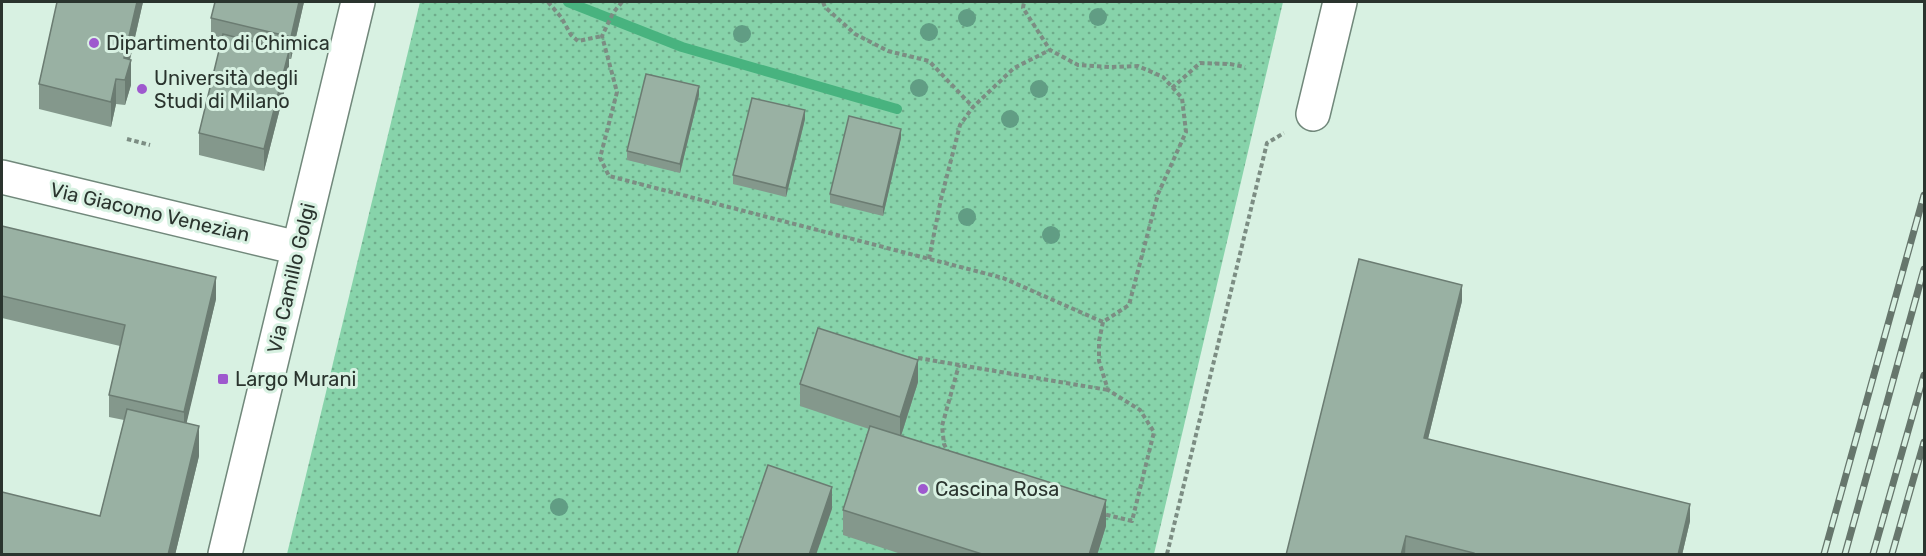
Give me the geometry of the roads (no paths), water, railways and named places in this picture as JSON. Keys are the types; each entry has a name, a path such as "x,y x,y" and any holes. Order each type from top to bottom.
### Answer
{"street":[{"name":"Via Camillo Golgi","path":"225,555 358,2"},
{"path":"1313,114 1340,2"},
{"name":"Via Giacomo Venezian","path":"2,177 298,248"}],"waterway":[{"path":"568,2 682,47 897,109"}],"railway":[{"path":"1824,554 1924,195"},
{"path":"1845,554 1924,269"},
{"path":"1873,554 1924,375"},
{"path":"1892,554 1924,442"}],"place":[{"name":"Dipartimento di Chimica","path":"94,43"},
{"name":"Università degli Studi di Milano","path":"142,89"},
{"name":"Largo Murani","path":"223,379"},
{"name":"Cascina Rosa","path":"923,489"}]}
